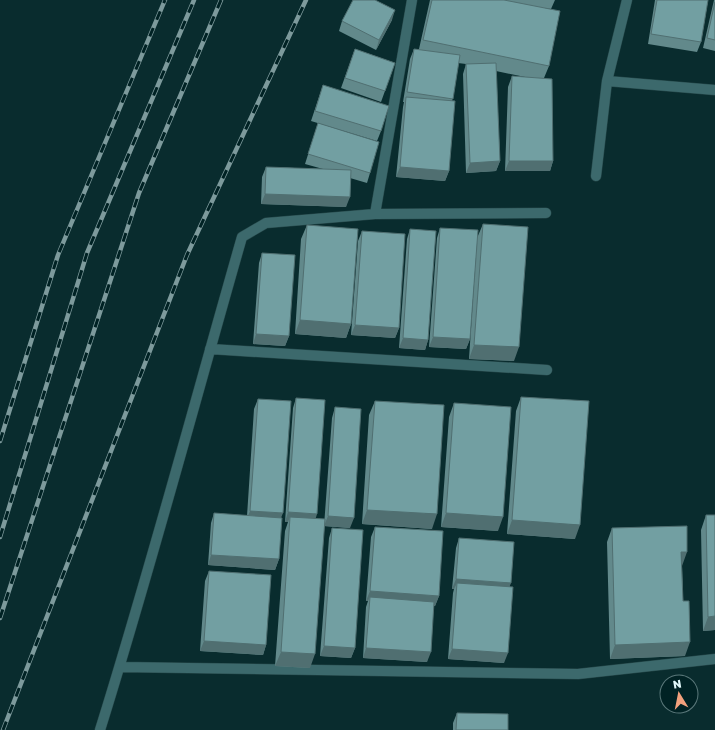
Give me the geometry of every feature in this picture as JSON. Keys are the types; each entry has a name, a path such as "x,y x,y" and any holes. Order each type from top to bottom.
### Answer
{"street":[{"path":"375,214 412,0"},
{"path":"596,176 607,81 627,0"},
{"path":"607,81 715,90"},
{"path":"100,730 120,667 172,488 242,237 266,223 375,214 546,213"},
{"path":"210,349 546,370"},
{"path":"120,667 578,674 715,659"}],"building":[{"path":"353,0 375,0 395,10 379,40 342,21"},
{"path":"432,0 504,0 560,11 549,66 423,40"},
{"path":"657,0 708,0 701,42 651,34"},
{"path":"715,2 715,40 707,38"},
{"path":"355,49 395,63 385,91 345,78"},
{"path":"414,49 460,55 453,99 407,92"},
{"path":"496,63 500,161 470,163 466,64"},
{"path":"512,76 552,79 553,161 509,161"},
{"path":"323,85 389,106 381,131 315,111"},
{"path":"406,97 455,101 449,171 400,167"},
{"path":"318,123 379,142 370,173 308,154"},
{"path":"266,167 351,170 350,197 265,194"},
{"path":"483,224 528,227 519,347 474,345"},
{"path":"307,225 358,229 351,324 300,320"},
{"path":"440,228 478,230 470,339 433,337"},
{"path":"410,229 436,231 428,340 403,338"},
{"path":"362,231 405,234 399,328 355,325"},
{"path":"262,253 295,255 289,336 256,334"},
{"path":"521,397 589,401 580,525 512,520"},
{"path":"296,398 325,400 317,514 288,512"},
{"path":"258,399 291,401 283,513 250,511"},
{"path":"375,401 444,405 437,514 367,510"},
{"path":"454,403 511,407 503,517 446,513"},
{"path":"335,407 361,409 354,518 328,516"},
{"path":"214,513 282,518 279,559 211,555"},
{"path":"706,515 715,515 715,616 708,617"},
{"path":"290,517 325,519 315,654 281,652"},
{"path":"687,526 687,552 681,552 683,601 689,601 690,642 615,645 612,528"},
{"path":"375,527 443,531 439,596 370,591"},
{"path":"332,528 363,530 355,648 324,646"},
{"path":"459,538 514,542 511,583 456,579"},
{"path":"209,571 271,575 266,645 204,641"},
{"path":"457,583 513,587 508,653 452,649"},
{"path":"370,597 434,602 431,652 366,648"},
{"path":"457,713 508,714 508,730 456,730"}],"railway":[{"path":"0,441 58,255 165,0"},
{"path":"0,537 87,253 194,0"},
{"path":"0,618 139,193 221,0"},
{"path":"3,730 187,255 306,0"}]}
